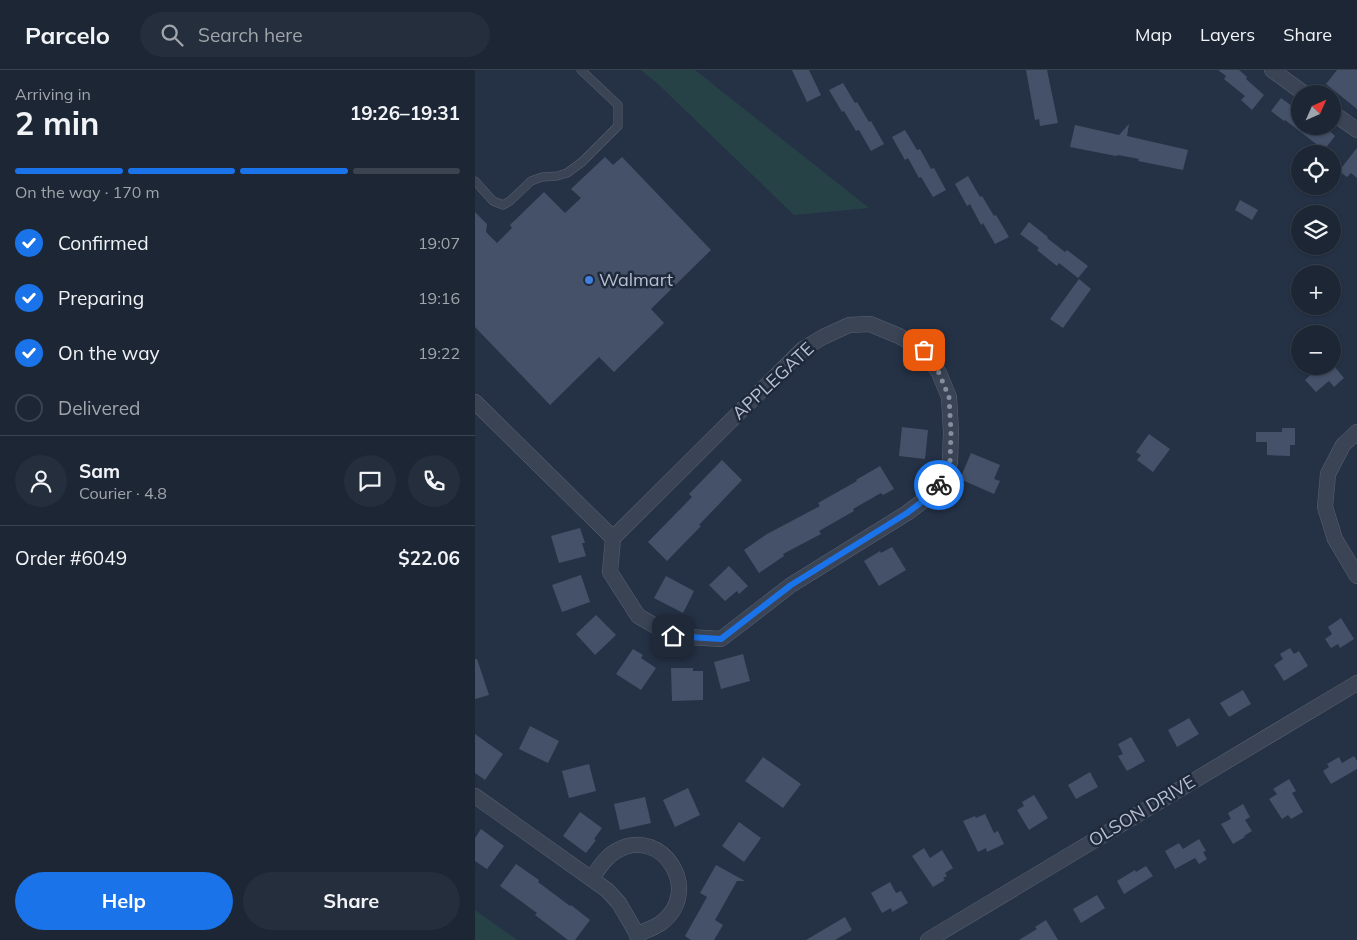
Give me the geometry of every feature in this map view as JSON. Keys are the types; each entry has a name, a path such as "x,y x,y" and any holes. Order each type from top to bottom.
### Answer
{"street":[{"path":"1272,70 1293,85"},
{"path":"1341,119 1357,130"},
{"name":"APPLEGATE","path":"870,324 899,336 924,350 939,373 949,397 950,462 935,492 907,513 791,585 721,639 673,636 638,616 610,572 613,538 803,349 823,337 849,325 870,324"},
{"path":"475,402 613,538"},
{"path":"1357,432 1343,445 1328,474 1325,507 1335,539 1357,576"},
{"name":"OLSON DRIVE","path":"928,940 1357,683"},
{"path":"475,796 607,890 619,903 637,937 661,923 674,909 678,900 678,877 672,864 661,853 647,846 627,846 616,851 605,860 592,878"}],"lane":[{"path":"475,181 493,201 503,205 510,201 531,181 542,177 567,173 582,162 618,126 618,105 581,70"}],"green space":[{"path":"641,70 695,70 869,208 794,215"},
{"path":"475,910 517,940 475,940"}],"building":[{"path":"792,70 809,70 821,95 807,102"},
{"path":"1026,70 1047,70 1058,123 1040,126 1039,119 1035,120"},
{"path":"1218,70 1239,70 1264,95 1252,110 1241,100 1245,96 1224,79 1226,76"},
{"path":"1337,70 1357,70 1357,109 1341,96 1341,85 1326,84"},
{"path":"843,83 869,122 871,121 884,144 871,151 859,130 856,131 829,90"},
{"path":"1281,98 1291,105 1291,125 1284,121 1271,111"},
{"path":"1129,124 1127,136 1188,150 1183,170 1138,161 1139,159 1070,147 1075,125 1119,135"},
{"path":"905,130 917,150 920,149 931,169 934,168 946,190 933,197 921,177 919,178 908,158 905,160 892,137"},
{"path":"1304,135 1335,136 1328,145 1318,145"},
{"path":"1357,148 1357,178 1351,173 1347,177 1341,172 1341,168"},
{"name":"Walmart","path":"605,157 613,165 622,157 711,250 651,309 664,323 614,372 599,357 550,405 475,327 475,212 487,224 486,232 497,243 512,228 510,225 544,192 565,213 581,198 571,189"},
{"path":"968,176 980,197 982,196 994,216 996,215 1009,237 995,244 983,223 981,225 970,204 967,206 955,184"},
{"path":"1240,200 1258,210 1252,220 1235,210"},
{"path":"1029,222 1065,252 1067,250 1088,266 1078,278 1059,263 1057,266 1037,250 1039,248 1020,234"},
{"path":"1079,279 1091,289 1063,328 1050,319"},
{"path":"1341,374 1344,378 1334,387 1329,381 1316,392 1305,380 1310,375"},
{"path":"902,427 928,430 925,459 899,456"},
{"path":"1282,428 1295,428 1295,445 1290,445 1290,456 1267,455 1267,442 1256,442 1256,432 1282,432"},
{"path":"1149,434 1170,449 1153,472 1137,460 1141,455 1136,452"},
{"path":"971,453 1000,465 994,479 1000,481 994,494 960,479"},
{"path":"722,460 742,480 667,561 648,542 692,497 689,494"},
{"path":"880,466 894,489 883,495 881,493 853,509 854,511 819,531 821,534 783,554 784,556 759,573 744,550 767,534 820,506 818,503"},
{"path":"580,528 585,543 582,543 586,556 559,563 551,536"},
{"path":"892,547 906,570 879,586 864,561 880,551 881,553"},
{"path":"729,566 748,586 739,594 737,591 725,601 709,585"},
{"path":"581,575 590,602 562,612 552,585"},
{"path":"666,576 694,591 683,613 654,598"},
{"path":"596,615 616,635 595,655 576,634"},
{"path":"1341,618 1354,639 1340,648 1338,644 1331,648 1325,639 1332,634 1328,627"},
{"path":"1290,648 1294,654 1299,651 1308,666 1284,681 1274,665 1283,659 1280,654"},
{"path":"633,649 643,655 641,658 656,668 641,690 616,674"},
{"path":"743,654 750,681 721,689 714,662"},
{"path":"475,659 477,659 489,695 475,699"},
{"path":"671,668 693,668 693,671 703,671 703,700 672,701"},
{"path":"1243,690 1251,704 1229,717 1220,703"},
{"path":"1189,718 1199,734 1177,747 1168,730"},
{"path":"530,726 559,741 548,763 519,749"},
{"path":"475,734 503,754 485,780 475,773"},
{"path":"1131,737 1145,761 1127,771 1118,756 1123,754 1118,744"},
{"path":"1354,756 1357,761 1357,769 1331,784 1323,771 1329,767 1327,764 1339,757 1342,763"},
{"path":"763,757 801,784 783,808 745,781"},
{"path":"589,764 596,791 569,798 562,771"},
{"path":"1090,772 1098,787 1076,799 1068,785"},
{"path":"1289,779 1296,791 1292,793 1303,812 1291,819 1288,815 1282,819 1269,799 1277,794 1273,789"},
{"path":"688,788 700,815 675,827 663,800"},
{"path":"1034,795 1048,818 1029,830 1017,810 1024,806 1022,802"},
{"path":"645,797 651,823 620,830 614,804"},
{"path":"1243,804 1250,817 1245,820 1252,831 1233,844 1221,824 1231,819 1228,813"},
{"path":"580,812 602,828 586,853 563,836"},
{"path":"985,814 994,833 998,831 1004,844 987,852 986,848 978,852 963,821"},
{"path":"739,822 761,838 744,862 722,846"},
{"path":"481,829 504,846 487,869 475,861 475,838"},
{"path":"1199,839 1206,851 1203,852 1207,859 1199,864 1195,858 1175,869 1165,851 1179,843 1183,849"},
{"path":"924,848 930,858 942,850 953,868 945,873 947,876 943,878 945,880 933,887 912,856"},
{"path":"516,864 590,920 575,940 568,940 535,915 537,913 500,886"},
{"path":"716,865 745,881 737,881 715,920 723,925 714,940 691,940 685,936 707,897 700,893"},
{"path":"1146,866 1153,876 1124,894 1117,881 1135,870 1136,872"},
{"path":"890,882 896,893 901,891 908,903 892,912 891,908 882,913 871,893"},
{"path":"1097,895 1105,908 1081,923 1073,909"},
{"path":"845,917 852,930 835,940 806,940"},
{"path":"1046,920 1058,940 1019,940 1037,929 1035,927"}],"way so far":[{"path":"924,350 939,373 949,397 950,462 939,485"}],"place":[{"name":"Walmart","path":"589,280"}],"route":[{"path":"673,636 721,639 791,585 907,513 935,492 939,485"}]}
